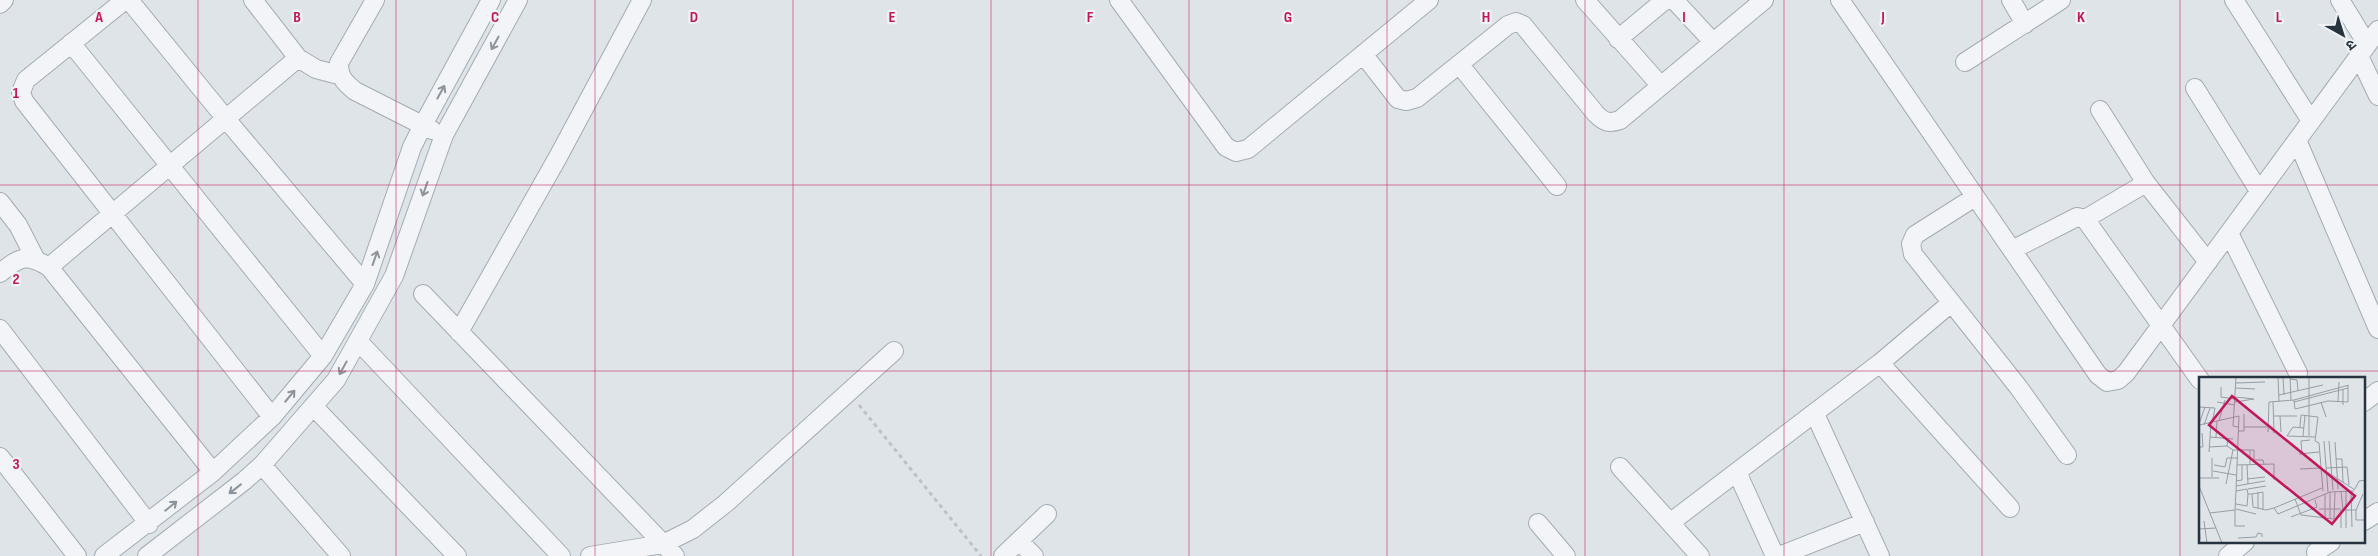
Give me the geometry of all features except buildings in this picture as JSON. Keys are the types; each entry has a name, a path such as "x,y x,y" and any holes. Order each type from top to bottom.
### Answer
{"street":[{"path":"0,4 4,0"},
{"path":"124,0 26,80 21,92 24,101 272,417"},
{"path":"129,0 365,284"},
{"path":"253,0 298,58 316,70 339,75"},
{"path":"375,0 339,63 339,75 355,91 444,135"},
{"path":"104,556 148,524 213,472 272,417 323,356 365,284 412,147 491,0"},
{"path":"147,556 262,465 336,380 394,276 444,135 518,0"},
{"path":"459,332 558,157 642,0"},
{"path":"1118,0 1226,147 1236,152 1248,149 1421,2"},
{"path":"1586,0 1618,39 1661,86"},
{"path":"1618,39 1665,0"},
{"path":"1674,0 1713,42"},
{"path":"1362,54 1398,99 1406,102 1416,98 1508,25 1516,22 1523,25 1603,120 1610,123 1620,120 1764,0"},
{"path":"1840,0 2098,376 2107,382 2118,380 2126,373 2378,30"},
{"path":"2011,0 2025,24"},
{"path":"1965,62 2061,0"},
{"path":"2234,0 2311,121"},
{"path":"2340,0 2363,50 2378,96"},
{"path":"71,43 323,356"},
{"path":"42,263 113,214 298,58"},
{"path":"1458,64 1557,186"},
{"path":"2195,88 2259,191"},
{"path":"2100,110 2146,183 2208,262"},
{"path":"2297,140 2378,329"},
{"path":"2085,219 2146,183"},
{"path":"1975,197 1915,235 1911,244 1913,254 2019,388 2068,455"},
{"path":"0,202 18,225 42,263 213,472"},
{"path":"2012,250 2077,217 2085,219 2162,324 2199,379"},
{"path":"2229,233 2298,373"},
{"path":"0,273 24,258 42,263"},
{"path":"423,294 669,550"},
{"path":"1671,522 1815,414 1880,363 1951,303"},
{"path":"0,330 148,524"},
{"path":"358,341 561,556"},
{"path":"590,556 669,550 726,503 894,351"},
{"path":"1880,363 2010,508"},
{"path":"2366,400 2378,391"},
{"path":"313,406 457,556"},
{"path":"1815,414 1880,556"},
{"path":"0,457 77,556"},
{"path":"262,465 341,556"},
{"path":"1620,467 1700,556"},
{"path":"1736,472 1777,556 1865,522"},
{"path":"2366,520 2378,512"},
{"path":"1003,556 1047,514"},
{"path":"1538,523 1566,556"},
{"path":"1019,541 1034,556"},
{"path":"2228,556 2243,544"},
{"path":"2315,550 2327,544"}],"path":[{"path":"849,392 981,556"}]}
